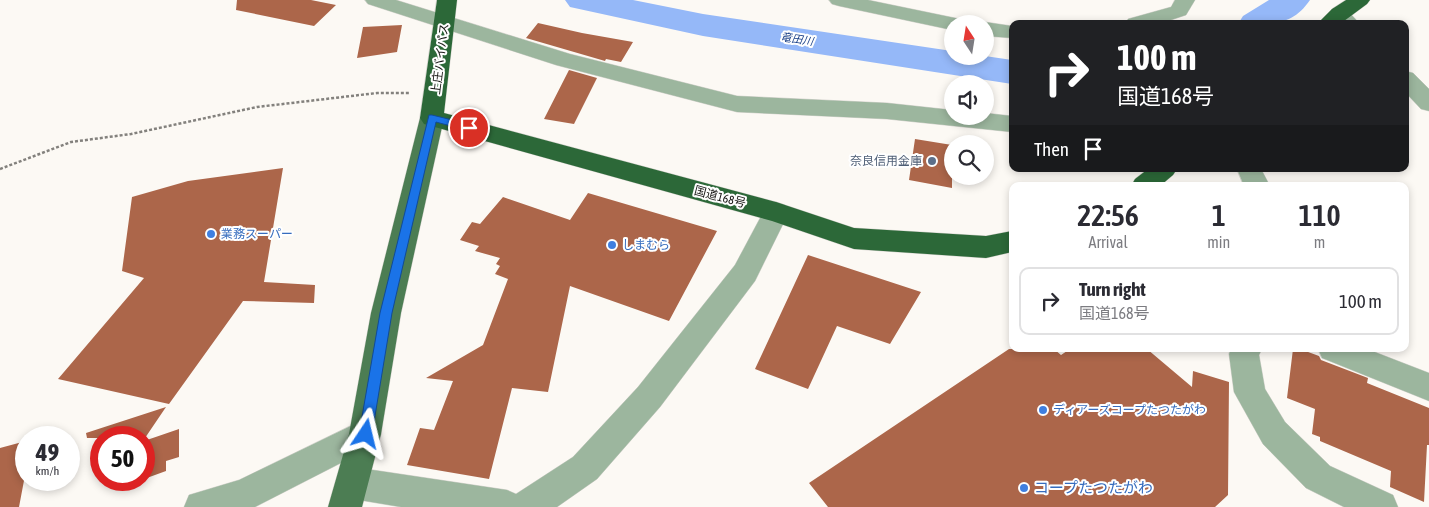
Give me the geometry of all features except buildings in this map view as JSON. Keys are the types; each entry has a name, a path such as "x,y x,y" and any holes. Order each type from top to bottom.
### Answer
{"highway":[{"name":"上庄バイパス","path":"434,105 446,0"},
{"path":"1338,20 1360,0"},
{"name":"国道168号","path":"434,105 854,238 986,247 1009,243"},
{"path":"1149,182 1160,172"}],"main road":[{"path":"349,495 366,434 386,313 434,105"}],"street":[{"path":"376,0 564,60 737,104 887,111 1009,124"},
{"path":"839,0 944,22"},
{"path":"1148,20 1179,10 1185,0"},
{"path":"994,30 1009,32"},
{"path":"1409,82 1429,103"},
{"path":"527,507 585,468 649,397 745,273 776,212"},
{"path":"1245,352 1250,392 1274,433 1318,477 1381,507"},
{"path":"1341,352 1429,387"},
{"path":"201,507 244,495 366,434"},
{"path":"349,495 507,507"}],"path":[{"path":"0,169 71,142 131,134 257,107 377,93 434,105"}],"waterway":[{"name":"竜田川","path":"582,0 703,25 1009,72"},
{"name":"竜田川","path":"1262,20 1293,0"}],"place":[{"name":"奈良信用金庫","path":"932,161"},
{"name":"業務スーパー","path":"211,234"},
{"name":"しまむら","path":"612,245"},
{"name":"ディアーズコープたつたがわ","path":"1043,410"},
{"name":"コープたつたがわ","path":"1024,488"}],"route":[{"path":"366,434 386,313 432,118 469,128"}]}
